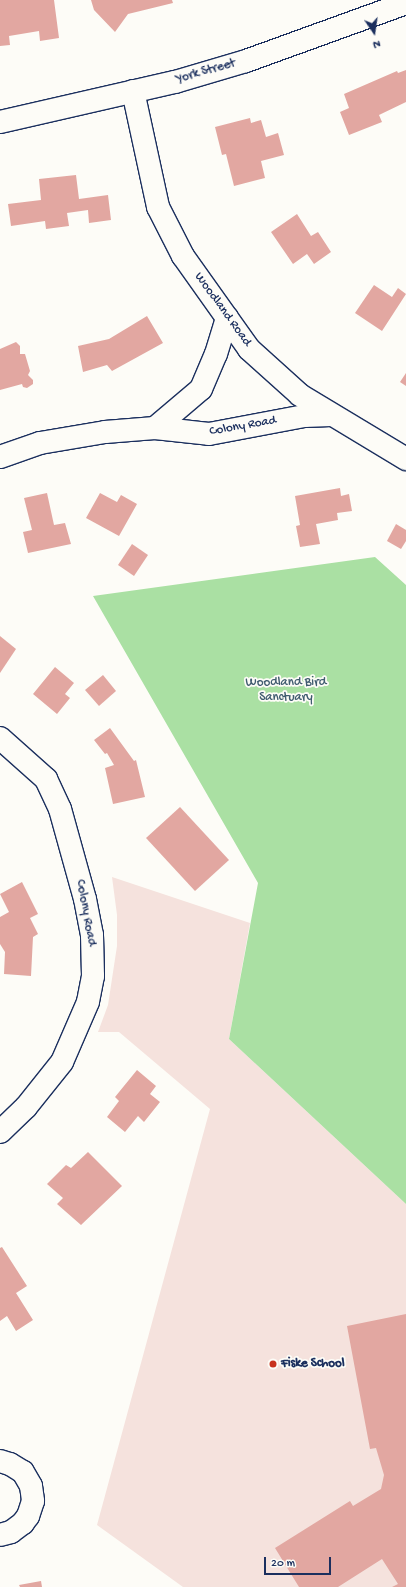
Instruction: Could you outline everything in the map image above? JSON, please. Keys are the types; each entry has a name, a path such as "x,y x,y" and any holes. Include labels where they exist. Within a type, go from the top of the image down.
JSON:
{"street":[{"name":"York Street","path":"0,122 175,82 246,61 406,3"},
{"name":"Woodland Road","path":"133,91 158,207 183,256 248,348 300,395 406,459"},
{"path":"155,428 201,389 216,354 227,318"},
{"name":"Colony Road","path":"0,457 40,443 105,432 155,428 209,434 304,416 331,415"},
{"name":"Colony Road","path":"0,738 46,779 60,809 85,899 92,936 93,976 88,1002 62,1062 26,1107 0,1132"},
{"path":"0,1461 10,1464 23,1472 31,1486 33,1501 24,1523 11,1532 0,1535"}],"shaded area":[{"name":"Fiske School","path":"112,877 250,923 229,1039 406,1204 406,1587 183,1587 97,1525 210,1109 119,1032 98,1032 108,1005 117,946 117,915"}],"green space":[{"name":"Woodland Bird Sanctuary","path":"375,557 406,585 406,1204 229,1039 258,883 93,596"}],"building":[{"path":"0,0 54,0 59,38 40,41 39,31 9,36 10,45 0,46"},
{"path":"91,0 172,0 173,3 128,14 115,32 94,10"},
{"path":"406,70 406,102 379,115 382,122 349,135 340,112 349,108 344,94 397,71 398,73"},
{"path":"250,118 251,123 261,120 266,137 278,133 284,155 261,161 265,178 234,186 226,154 222,155 215,127"},
{"path":"76,175 79,199 108,195 111,220 89,223 88,210 67,213 69,226 46,229 45,221 11,226 8,204 41,200 39,179"},
{"path":"297,214 311,236 318,232 331,252 314,264 307,254 293,264 271,232"},
{"path":"374,285 392,297 398,288 406,294 382,331 355,313"},
{"path":"147,316 163,343 112,371 107,365 83,372 78,346 109,339"},
{"path":"16,342 20,346 20,354 25,354 30,371 28,375 33,380 33,384 27,388 23,387 22,384 0,390 0,349"},
{"path":"406,373 406,386 400,382"},
{"path":"340,488 341,496 349,494 352,511 337,513 338,520 316,524 320,544 300,547 296,526 300,525 295,496"},
{"path":"47,493 54,525 65,523 71,544 28,553 23,532 32,530 24,498"},
{"path":"100,493 117,502 121,495 137,504 119,536 86,518"},
{"path":"396,524 406,530 406,541 401,549 387,541"},
{"path":"132,544 148,555 134,576 118,565"},
{"path":"0,636 16,649 0,673"},
{"path":"55,667 74,683 65,694 70,698 57,714 33,694"},
{"path":"103,675 116,691 99,706 85,690"},
{"path":"110,728 134,761 136,760 145,797 113,804 105,768 114,765 107,753 105,754 94,740"},
{"path":"180,807 229,860 195,891 146,838"},
{"path":"22,882 38,914 30,918 38,934 33,937 31,976 4,974 5,952 0,944 0,917 9,912 0,894"},
{"path":"137,1070 156,1086 150,1094 160,1102 144,1122 138,1116 125,1132 107,1117 119,1101 115,1097"},
{"path":"88,1152 122,1186 81,1225 57,1204 63,1198 47,1184 66,1165 71,1168"},
{"path":"2,1247 27,1286 16,1293 33,1320 16,1331 7,1316 0,1321 0,1248"},
{"path":"406,1314 406,1587 392,1587 398,1584 382,1559 338,1587 299,1587 275,1548 350,1501 353,1506 381,1489 384,1475 376,1448 370,1449 347,1326"},
{"path":"41,1581 42,1587 20,1587 19,1585"}],"place":[{"name":"Fiske School","path":"273,1364"}]}
